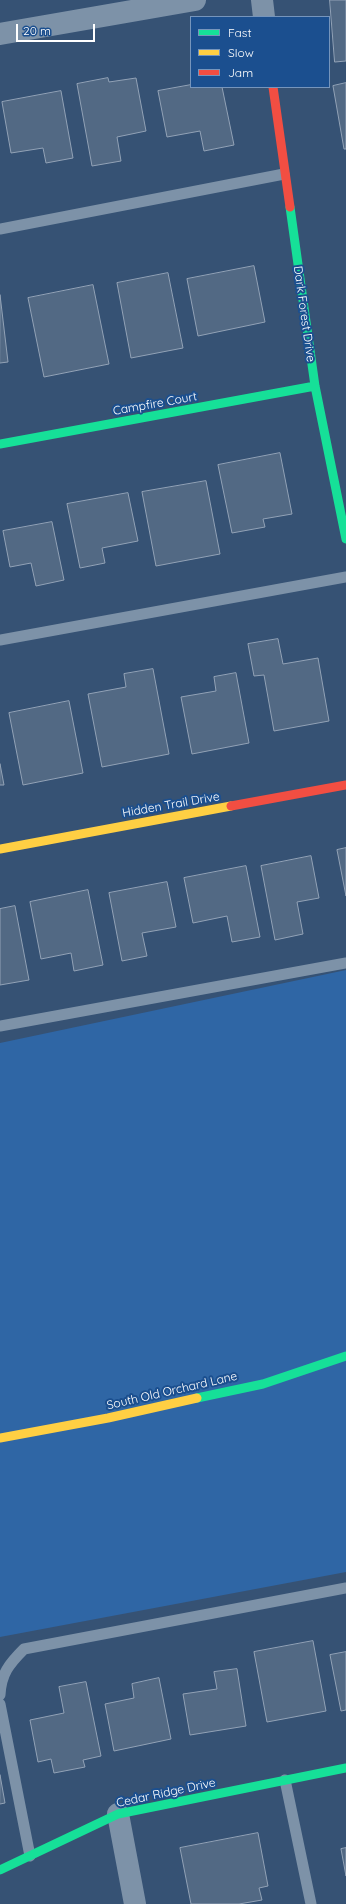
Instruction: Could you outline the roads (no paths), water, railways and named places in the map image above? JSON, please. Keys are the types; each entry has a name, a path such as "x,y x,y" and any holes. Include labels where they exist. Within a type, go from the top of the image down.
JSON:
{"street":[{"path":"0,34 195,0"},
{"path":"262,0 264,16"},
{"name":"Dark Forest Drive","path":"273,88 315,386 346,539"},
{"name":"Campfire Court","path":"0,444 315,386"},
{"name":"Hidden Trail Drive","path":"0,848 346,785"},
{"name":"South Old Orchard Lane","path":"0,1438 108,1418 263,1384 346,1356"},
{"name":"Cedar Ridge Drive","path":"0,1870 118,1814 346,1768"},
{"path":"118,1814 135,1904"}],"lane":[{"path":"0,229 284,174"},
{"path":"0,640 346,577"},
{"path":"0,1026 346,963"},
{"path":"0,1696 0,1685 8,1666 24,1649 346,1588"},
{"path":"0,1704 30,1856"},
{"path":"285,1780 310,1904"}]}
